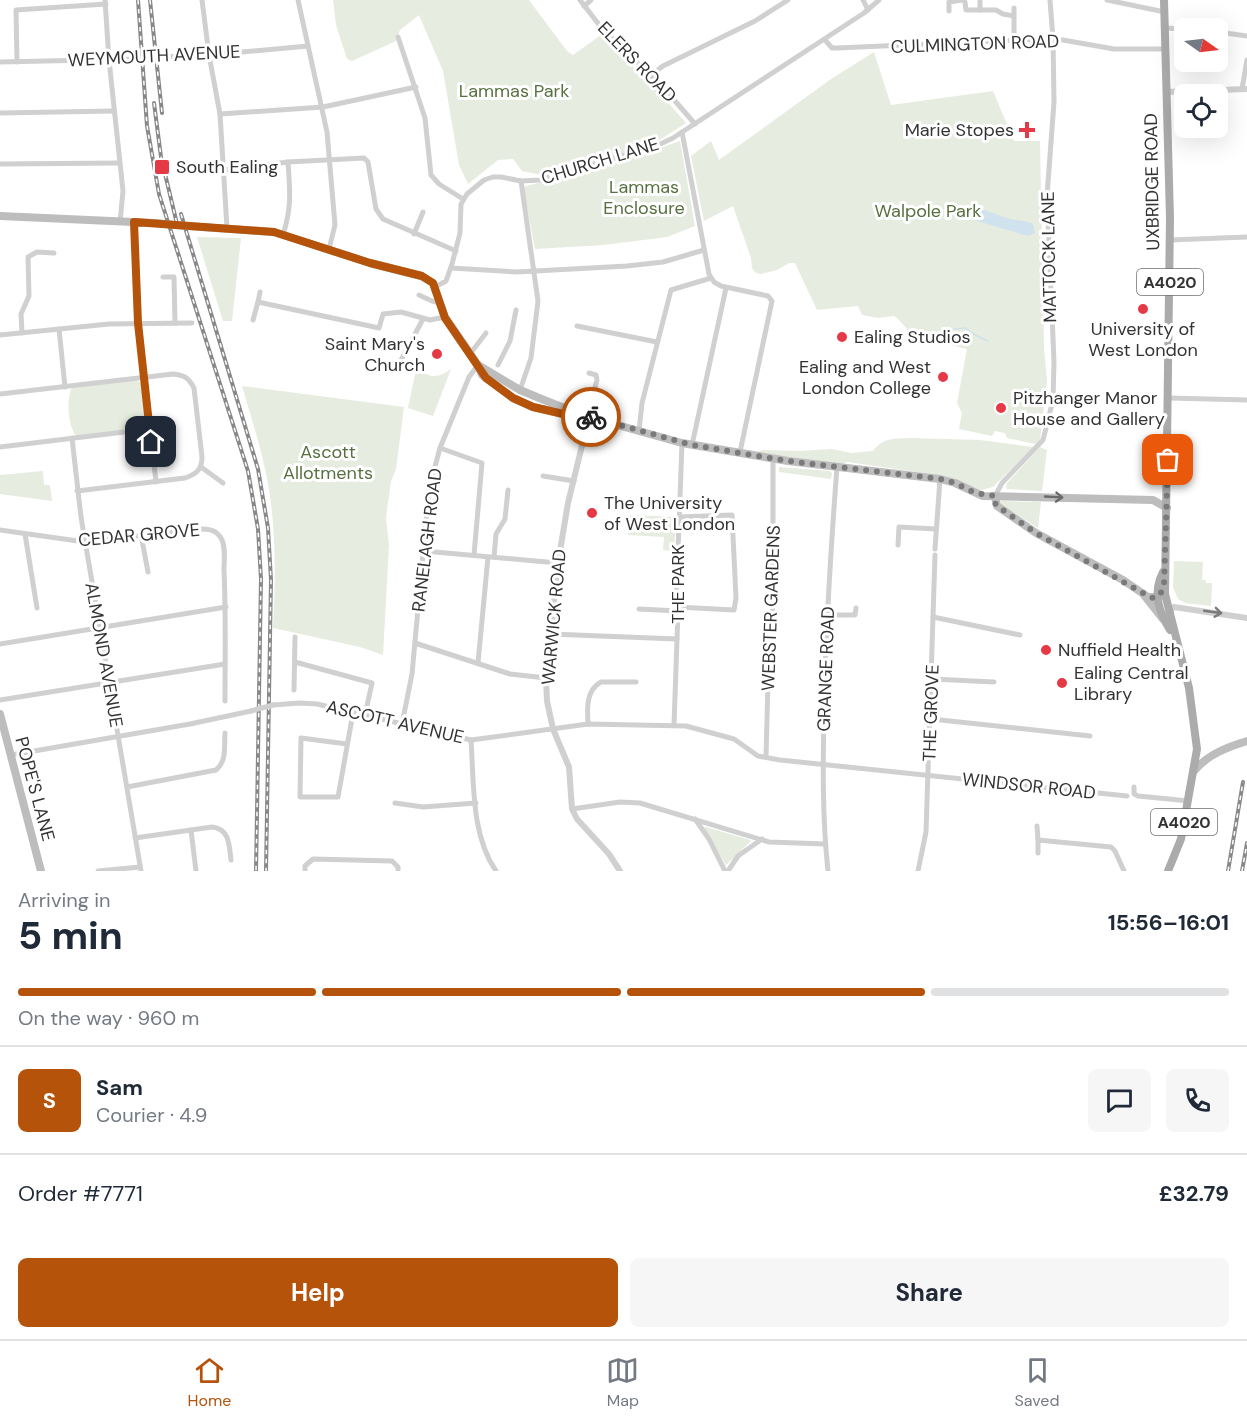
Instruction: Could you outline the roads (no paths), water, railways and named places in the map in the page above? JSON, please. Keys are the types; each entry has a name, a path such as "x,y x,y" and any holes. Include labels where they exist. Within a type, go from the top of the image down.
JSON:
{"main road":[{"name":"UXBRIDGE ROAD","path":"1164,0 1170,240 1168,398"},
{"path":"0,216 259,230 284,235 370,263 416,274 433,283 445,318 478,365 482,375 523,403 572,416 587,416"},
{"path":"478,365 496,369 520,390 587,416 692,445 773,459 940,479 955,483 975,493 995,496 1153,500 1167,508"},
{"name":"A4020","path":"1168,398 1164,585 1168,612 1188,684 1197,748 1179,849 1168,871"},
{"path":"1153,500 1167,491"},
{"path":"995,496 997,506 1036,533 1123,580 1148,597 1157,597 1164,585"},
{"name":"A4020","path":"1165,571 1159,579 1157,597 1165,622 1175,639"},
{"path":"1141,592 1165,622"},
{"name":"POPE'S LANE","path":"0,714 41,871"},
{"path":"1194,771 1216,753 1247,741"},
{"path":"1197,748 1205,752 1216,753"}],"street":[{"path":"202,0 220,114 227,228"},
{"path":"298,0 323,107 330,160 335,225 328,249"},
{"name":"ELERS ROAD","path":"580,0 600,26 651,75 694,124"},
{"path":"584,6 591,0"},
{"path":"651,75 663,66 754,21 779,2 788,0"},
{"path":"863,0 868,10"},
{"path":"694,124 825,40 879,0"},
{"path":"949,11 949,4 953,0 963,1 966,10 996,10 1014,16"},
{"path":"980,0 980,10"},
{"name":"MATTOCK LANE","path":"995,496 1002,483 1043,440 1053,400 1047,196 1054,111 1050,0"},
{"path":"1107,0 1164,12"},
{"path":"17,62 16,10 106,2 109,60 123,191 120,222"},
{"path":"1014,8 1014,40"},
{"path":"1164,28 1174,28"},
{"path":"1228,33 1247,36"},
{"path":"398,37 425,118 431,176 439,184 463,199 456,251 451,268 446,281 435,287"},
{"name":"CULMINGTON ROAD","path":"825,40 832,48 1053,39 1114,49 1165,49"},
{"name":"WEYMOUTH AVENUE","path":"0,62 137,59 308,46"},
{"path":"1166,92 1245,89 1247,60"},
{"path":"220,114 323,107 416,87"},
{"path":"0,113 114,111"},
{"name":"CHURCH LANE","path":"463,199 477,185 489,178 540,180 656,146 694,124"},
{"path":"682,132 711,278 726,288 768,296 772,301 740,452"},
{"path":"224,170 288,162 362,157 368,162 376,209 380,216 414,234 456,251"},
{"path":"284,235 290,213 291,196 288,162"},
{"path":"0,164 120,163"},
{"path":"520,390 528,371 538,301 521,181"},
{"path":"414,234 423,212"},
{"path":"134,222 138,323 156,482"},
{"path":"1170,240 1247,237"},
{"path":"451,268 517,272 627,266 663,262 704,250"},
{"path":"22,333 21,314 29,296 28,257 37,252 54,253"},
{"path":"163,278 174,277 175,323"},
{"path":"639,431 642,403 671,290 711,278"},
{"path":"692,445 726,288"},
{"path":"253,320 260,292"},
{"path":"419,295 440,303"},
{"path":"258,302 379,328 383,314 401,312 412,314 423,320 445,318"},
{"path":"496,369 510,341 516,310"},
{"path":"399,364 423,320"},
{"path":"0,335 138,323 192,323"},
{"path":"578,326 633,335 657,342"},
{"path":"59,329 65,387"},
{"path":"470,354 486,333"},
{"name":"RANELAGH ROAD","path":"402,724 410,691 429,489 440,448 469,377 478,365"},
{"path":"587,416 597,380 596,375 588,373"},
{"path":"0,394 144,377 181,375 191,382 194,388 202,457 201,467 196,474 185,478 77,491"},
{"path":"1168,398 1247,400"},
{"name":"WARWICK ROAD","path":"572,809 569,767 553,729 546,678 558,563 587,416"},
{"path":"0,447 149,429"},
{"name":"ALMOND AVENUE","path":"72,438 85,542 140,869"},
{"name":"THE PARK","path":"674,725 682,442"},
{"path":"440,448 482,463 474,555"},
{"name":"WEBSTER GARDENS","path":"766,757 769,643 773,605 773,459"},
{"path":"201,467 223,483"},
{"name":"GRANGE ROAD","path":"828,871 823,764 827,615 837,467"},
{"path":"543,476 574,481"},
{"name":"THE GROVE","path":"918,871 926,832 935,552 940,479"},
{"path":"478,663 491,557 496,534 505,519 508,490"},
{"path":"639,609 734,610 732,515 679,517"},
{"path":"898,545 899,528 936,529"},
{"name":"CEDAR GROVE","path":"0,530 85,542 196,529 210,529 216,532 222,540 224,550 225,701"},
{"path":"25,534 37,608"},
{"path":"141,535 148,572"},
{"path":"424,551 558,563"},
{"path":"1165,571 1170,600 1178,607"},
{"path":"0,644 226,607"},
{"path":"1165,622 1168,612 1174,607 1247,618"},
{"path":"827,615 855,615 856,608"},
{"path":"933,617 1020,635"},
{"path":"550,634 677,639"},
{"path":"294,690 295,638"},
{"path":"415,643 510,674 546,678"},
{"path":"295,662 372,683 365,715"},
{"path":"0,700 225,664"},
{"path":"932,679 993,682"},
{"path":"588,724 587,706 596,684 636,682"},
{"name":"ASCOTT AVENUE","path":"11,754 118,736 273,705 309,703 471,740 588,724 686,726 734,739 758,756 766,757"},
{"path":"347,744 301,738 300,797 338,797 353,712"},
{"path":"931,719 1090,736"},
{"path":"127,787 216,771 222,765 224,757 225,733"},
{"path":"471,740 480,835 489,861 496,871"},
{"name":"WINDSOR ROAD","path":"766,757 1127,796"},
{"path":"1134,787 1135,795 1138,796 1189,801"},
{"path":"395,802 423,807 476,803"},
{"path":"620,871 609,854 577,819 572,809 620,802 640,803 762,839 791,844 825,844"},
{"path":"695,819 726,871 738,856 762,839"},
{"path":"1037,826 1038,853"},
{"path":"135,837 212,827 224,831 227,836 231,860"},
{"path":"191,830 196,871"},
{"path":"1038,840 1111,848 1115,850 1124,871"},
{"path":"305,871 305,866 313,859 392,861 398,867 398,871"},
{"path":"98,871 140,869"}],"water":[{"path":"973,208 1033,224 1035,233 1028,236 974,220 967,212"}],"waterway":[{"path":"954,329 965,328 988,341"}],"railway":[{"path":"138,0 147,126 159,194 248,471 258,529 261,579 256,871"},
{"path":"150,0 162,113"},
{"path":"154,103 161,157 177,224"},
{"path":"181,214 258,469 268,528 271,580 266,871"},
{"path":"1228,871 1243,782"},
{"path":"1242,871 1247,843"}],"place":[{"name":"Marie Stopes","path":"1027,130"},
{"name":"South Ealing","path":"162,167"},
{"name":"University of West London","path":"1143,309"},
{"name":"Ealing Studios","path":"842,337"},
{"name":"Saint Mary's Church","path":"437,354"},
{"name":"Ealing and West London College","path":"943,377"},
{"name":"Pitzhanger Manor House and Gallery","path":"1001,408"},
{"name":"The University of West London","path":"592,513"},
{"name":"Nuffield Health","path":"1046,650"},
{"name":"Ealing Central Library","path":"1062,683"}],"park label":[{"name":"Lammas Park","path":"514,91"},
{"name":"Lammas Enclosure","path":"644,198"},
{"name":"Walpole Park","path":"928,211"},
{"name":"Ascott Allotments","path":"328,462"}]}
